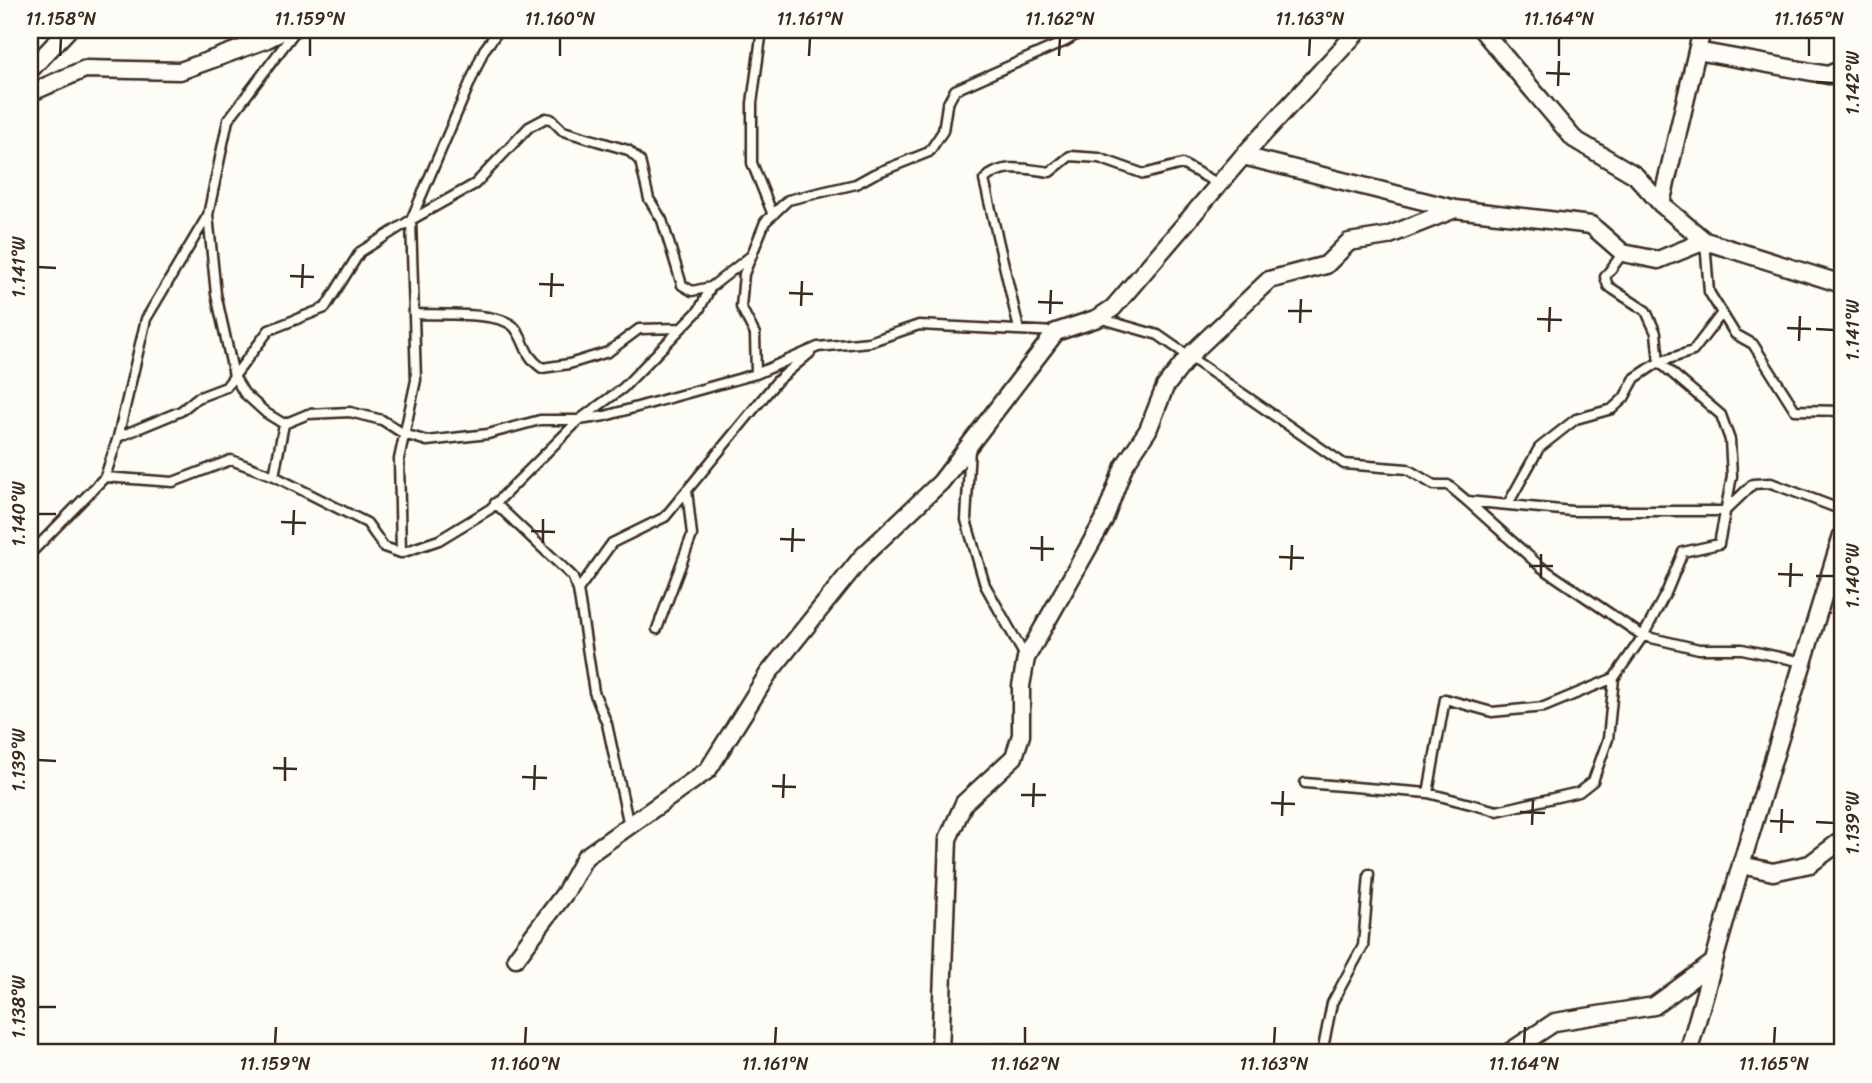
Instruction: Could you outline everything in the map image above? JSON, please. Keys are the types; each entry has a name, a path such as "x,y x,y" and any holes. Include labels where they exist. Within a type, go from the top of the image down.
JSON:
{"street":[{"path":"30,93 85,69 180,71 285,30"},
{"path":"516,958 565,893 585,857 708,770 768,674 862,557 941,482 1056,332 1098,318 1113,308 1243,156 1359,30"},
{"path":"1482,30 1574,139 1635,175 1661,204 1705,241 1842,284"},
{"path":"1661,204 1702,30"},
{"path":"30,70 62,33"},
{"path":"1697,51 1828,75 1842,69"},
{"path":"1243,156 1455,209 1591,225 1623,253 1658,260 1705,241"},
{"path":"940,1053 948,839 964,803 1013,757 1021,735 1021,686 1026,658 1104,520 1124,466 1148,430 1165,387 1189,356 1269,279 1326,265 1349,242 1387,236 1455,209"},
{"path":"1688,1053 1741,864 1842,535"},
{"path":"1741,864 1773,872 1810,863 1842,840"},
{"path":"1508,1053 1555,1022 1654,1006 1714,962"},
{"path":"993,1053 1010,1053"}],"lane":[{"path":"285,425 266,413 244,393 234,376 216,294 208,215 228,120 296,30"},
{"path":"401,553 399,458 416,380 411,220 484,50 499,30"},
{"path":"762,30 752,103 752,163 773,215"},
{"path":"756,374 755,334 741,307 744,274 765,222 788,200 856,184 873,174 929,152 943,131 947,105 955,90 1066,41 1084,30"},
{"path":"118,437 181,411 197,398 226,387 269,330 325,308 360,252 475,184 529,127 546,118 551,119 563,131 628,150 640,161 649,200 662,220 682,285 692,291 711,287"},
{"path":"1019,329 984,180 990,174 1009,167 1050,172 1070,156 1099,158 1144,174 1182,164 1219,184"},
{"path":"30,554 105,477 118,437 146,319 208,215"},
{"path":"1705,241 1709,292 1735,334 1753,344 1795,410 1842,411"},
{"path":"1305,783 1428,793 1497,811 1579,792 1593,781 1608,739 1614,678 1643,636 1667,591 1683,552 1719,544 1732,476 1730,440 1721,415 1659,362 1656,333 1646,311 1608,286 1605,277 1623,253"},
{"path":"105,477 173,481 231,460 274,476 367,523 384,547 401,553 439,540 495,503 579,420 623,388 699,310 711,287 751,255"},
{"path":"1508,504 1539,448 1576,419 1612,409 1624,398 1635,378 1659,362 1693,351 1722,313"},
{"path":"414,314 499,317 514,326 530,358 542,368 569,364 608,352 639,329 681,328"},
{"path":"1098,318 1158,335 1344,464 1407,469 1434,485 1448,485 1541,568 1643,636 1699,649 1742,649 1804,662"},
{"path":"285,425 308,414 350,412 382,420 404,434 427,440 488,433 540,420 579,420 605,416 756,374 818,347 869,342 919,325 1056,332"},
{"path":"578,590 612,543 665,517 777,381 818,347"},
{"path":"274,476 285,425"},
{"path":"970,444 966,520 985,585 1026,658"},
{"path":"1467,500 1572,511 1725,511 1753,484 1771,483 1842,510"},
{"path":"657,629 692,535 687,490"},
{"path":"495,503 572,576 578,590 594,692 607,724 629,826"},
{"path":"1428,793 1445,699 1492,712 1544,707 1614,678"},
{"path":"1322,1053 1332,1003 1363,946 1369,874"}]}
